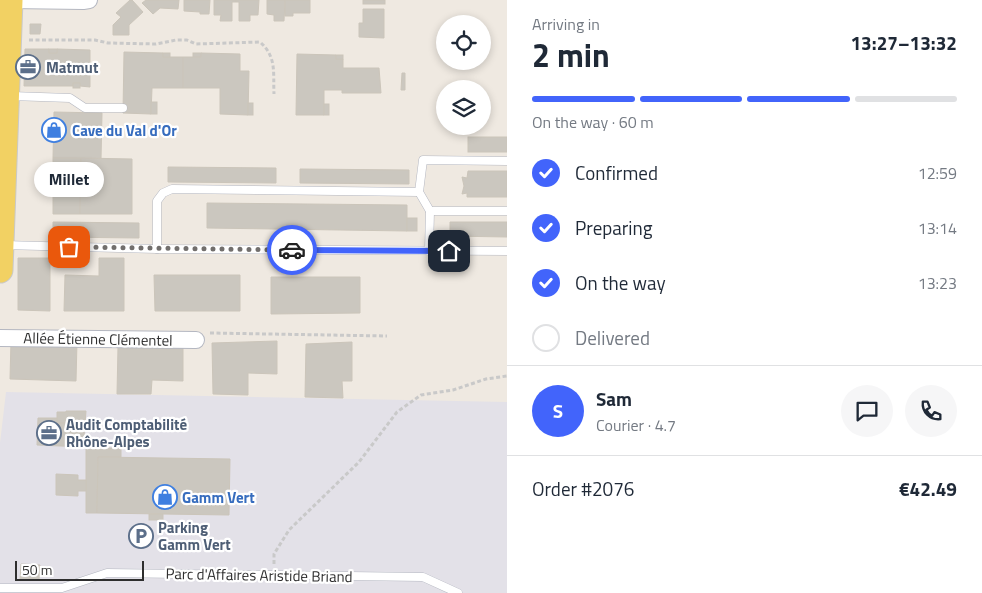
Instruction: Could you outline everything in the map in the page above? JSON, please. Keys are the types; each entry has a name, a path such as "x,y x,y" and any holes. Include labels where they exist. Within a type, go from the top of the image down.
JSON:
{"main road":[{"path":"0,270 10,0"}],"street":[{"path":"10,0 83,2 89,0"},
{"name":"Allée Étienne Clémentel","path":"0,338 196,340"}],"lane":[{"path":"6,96 70,98 85,108 123,108"},
{"path":"429,251 430,210 419,192 423,160 507,161"},
{"path":"157,249 157,201 162,193 172,189 419,192"},
{"path":"430,210 507,211"},
{"path":"1,245 157,249 507,251"},
{"name":"Parc d'Affaires Aristide Briand","path":"0,588 62,588 107,573 423,577 458,593"}],"path":[{"path":"8,40 95,40 108,44 156,44 176,40 187,40 196,44 260,42 272,56 274,94"},
{"path":"274,575 274,554 289,530 359,462 397,412 421,395 453,390 486,379 507,376"}],"shaded area":[{"path":"6,392 507,402 507,593 0,593 0,443"}],"building":[{"path":"130,0 143,12 129,25 129,35 113,35 113,25 121,17 116,13"},
{"path":"146,0 179,0 178,9 160,8 153,14 142,3"},
{"path":"184,0 210,0 209,14 184,11"},
{"path":"214,0 236,0 236,2 232,2 232,21 220,21 221,15 214,15"},
{"path":"236,0 259,0 258,15 250,15 250,21 239,21 239,2 236,2"},
{"path":"267,0 285,0 284,21 274,21 274,15 267,14"},
{"path":"285,0 310,0 310,13 293,13 293,16 285,16"},
{"path":"363,0 385,0 385,4 363,4"},
{"path":"363,9 384,9 384,38 359,37 359,23 363,23"},
{"path":"30,24 41,24 40,34 30,34"},
{"path":"25,49 49,49 49,53 57,53 57,49 90,50 90,87 80,86 80,83 73,83 73,86 24,86"},
{"path":"49,49 57,49 57,53 49,53"},
{"path":"124,52 163,53 163,57 183,57 183,88 152,88 151,114 123,113"},
{"path":"163,53 170,53 170,57 163,57"},
{"path":"193,53 201,53 201,57 193,57"},
{"path":"201,53 240,54 240,71 249,71 248,115 220,114 220,88 183,88 183,57 201,57"},
{"path":"297,54 336,55 336,59 343,59 343,68 379,68 381,93 342,93 342,90 324,90 324,115 296,115"},
{"path":"336,55 343,55 343,59 336,59"},
{"path":"402,73 405,73 405,90 401,90"},
{"path":"73,83 80,83 80,88 73,88"},
{"path":"151,102 157,102 157,114 151,114"},
{"path":"248,103 253,103 253,115 248,115"},
{"path":"324,104 329,104 329,115 324,115"},
{"path":"54,112 102,113 101,159 53,158"},
{"path":"468,137 507,137 507,152 468,152"},
{"path":"53,158 81,158 80,214 53,214"},
{"path":"81,158 132,159 132,214 80,214"},
{"path":"168,167 276,168 276,183 168,182"},
{"path":"300,169 409,170 409,184 300,183"},
{"path":"468,171 507,171 507,197 467,197 467,193 462,194 464,186 462,177 467,178"},
{"path":"207,203 407,205 407,231 207,228"},
{"path":"407,218 417,218 417,231 407,231"},
{"path":"53,222 139,223 139,238 53,237"},
{"path":"450,222 507,222 507,237 450,236"},
{"path":"18,258 50,258 50,311 18,310"},
{"path":"99,258 124,258 124,311 64,311 65,275 99,276"},
{"path":"154,275 240,275 240,311 155,311"},
{"path":"271,277 360,277 360,313 271,314"},
{"path":"11,341 77,341 76,381 10,379"},
{"path":"277,341 277,374 248,373 248,395 213,394 212,343"},
{"path":"352,342 352,381 342,381 343,398 305,397 306,344"},
{"path":"118,347 183,348 183,381 152,380 151,394 117,394"},
{"path":"86,411 84,437 72,437 72,423 57,423 57,412"},
{"path":"38,418 57,418 57,423 72,423 72,437 84,437 84,447 37,445"},
{"path":"86,448 121,448 121,457 98,457 97,513 86,513"},
{"path":"98,457 230,459 229,515 97,513"},
{"path":"56,474 78,475 78,480 86,480 86,491 78,491 78,496 56,495"},
{"path":"149,514 163,514 163,520 149,520"},
{"path":"21,564 40,565 39,580 20,580"}],"way so far":[{"path":"69,247 292,250"}],"place":[{"name":"Matmut","path":"28,67"},
{"name":"Cave du Val d'Or","path":"54,130"},
{"name":"Millet","path":"69,247"},
{"name":"Audit Comptabilité Rhône-Alpes","path":"49,433"},
{"name":"Gamm Vert","path":"165,497"},
{"name":"Parking Gamm Vert","path":"141,536"}],"route":[{"path":"292,250 449,251"}]}
